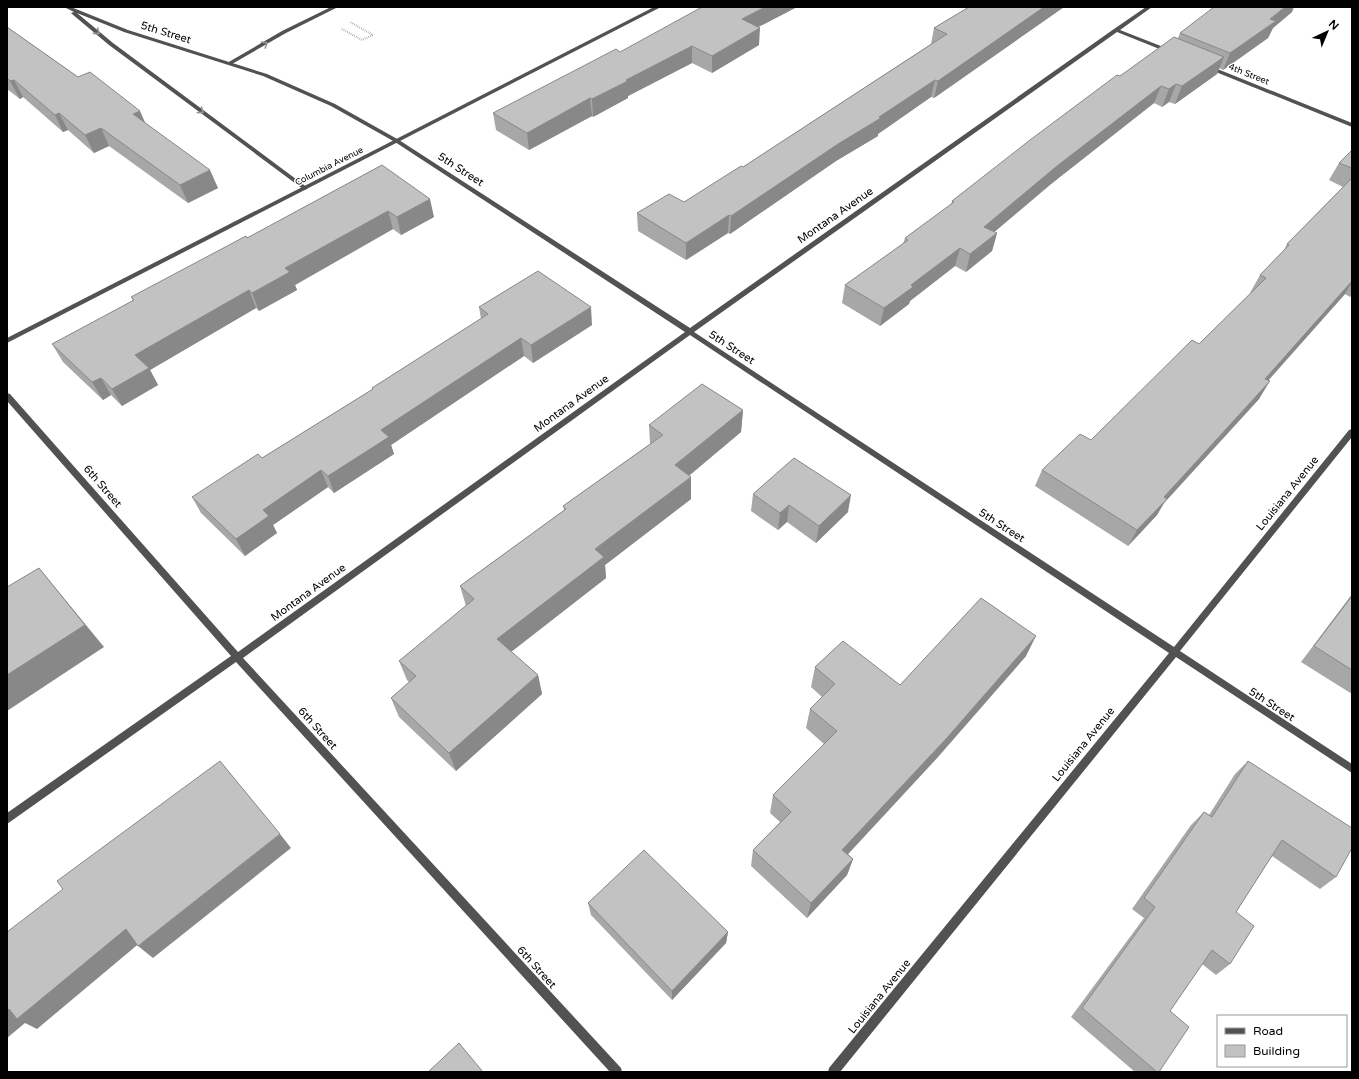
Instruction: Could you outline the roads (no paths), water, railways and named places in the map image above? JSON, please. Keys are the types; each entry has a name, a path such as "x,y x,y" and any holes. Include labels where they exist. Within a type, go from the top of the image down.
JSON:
{"street":[{"path":"67,7 111,44 305,188"},
{"name":"5th Street","path":"67,7 126,31 265,75 332,105 397,141 690,332 1352,770"},
{"path":"230,63 284,32 335,7"},
{"name":"Columbia Avenue","path":"7,341 658,7"},
{"name":"Montana Avenue","path":"7,819 1149,7"},
{"path":"1116,30 1175,54"},
{"name":"4th Street","path":"1205,66 1352,125"},
{"name":"6th Street","path":"7,396 237,656 617,1072"},
{"name":"Louisiana Avenue","path":"833,1072 1352,432"}]}
